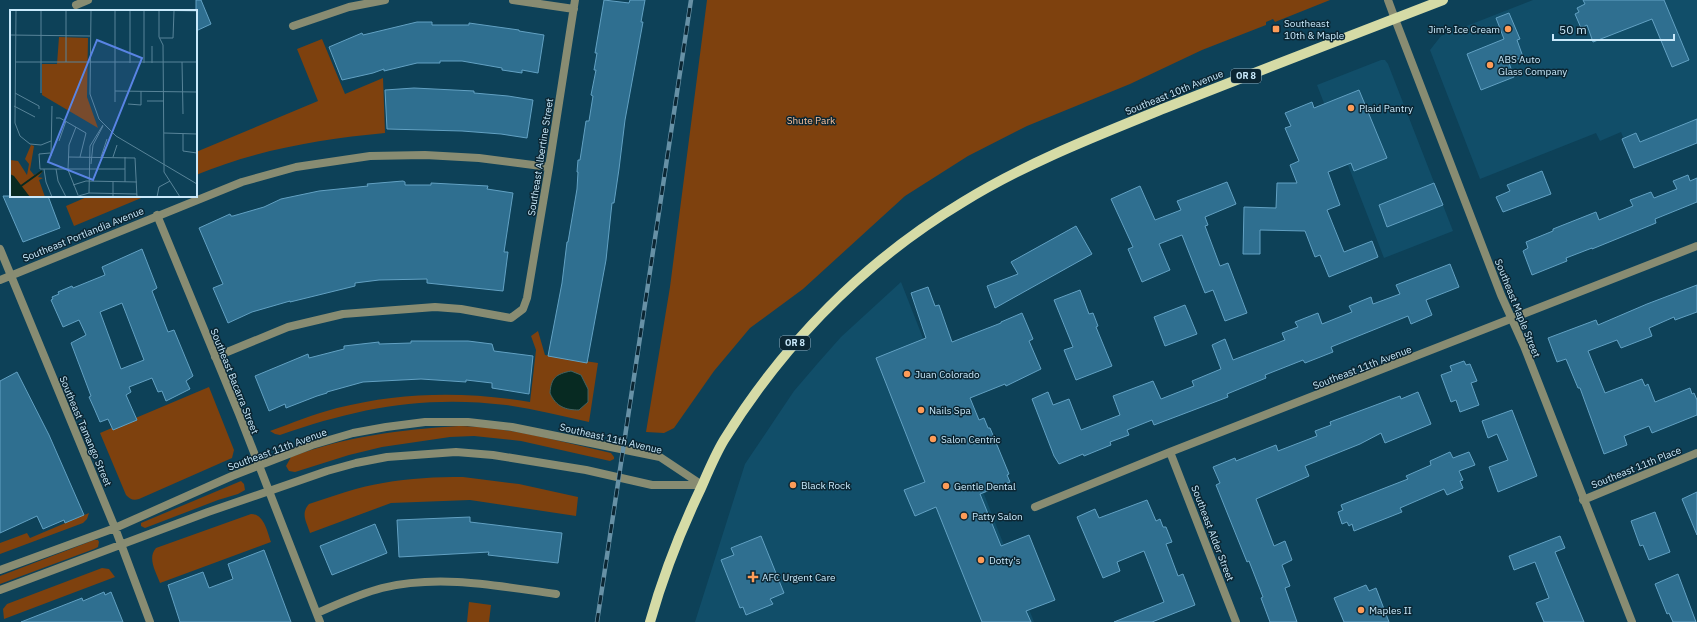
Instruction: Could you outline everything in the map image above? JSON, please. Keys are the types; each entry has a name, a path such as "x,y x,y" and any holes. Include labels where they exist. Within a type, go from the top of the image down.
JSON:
{"main road":[{"name":"Southeast 10th Avenue","path":"702,485 724,440 750,401 802,335 848,288 894,249 938,217 992,185 1050,156 1215,88 1443,0"},
{"name":"OR 8","path":"650,622 659,588 676,542 702,485"}],"street":[{"path":"76,5 88,0"},
{"path":"293,26 349,7 385,0"},
{"path":"513,0 574,9"},
{"name":"Southeast Albertine Street","path":"215,357 288,327 343,314 435,307 461,309 511,318 523,310 527,298 549,168 575,0"},
{"name":"Southeast Maple Street","path":"1388,0 1632,622"},
{"name":"Southeast Portlandia Avenue","path":"0,280 157,215 242,182 296,167 370,156 433,155 479,158 549,168"},
{"name":"Southeast Bacarra Street","path":"157,215 259,465 320,622"},
{"name":"Southeast 11th Avenue","path":"1036,507 1170,452 1697,246"},
{"name":"Southeast Tamango Street","path":"0,249 115,528 150,622"},
{"name":"Southeast 11th Avenue","path":"0,570 115,528 259,465 312,445 353,433 425,422 468,422 512,427 660,457 702,485"},
{"path":"0,590 208,512 327,471 356,463 410,455 456,452 493,455 586,470 652,485 702,485"},
{"name":"Southeast Alder Street","path":"1170,452 1236,622"},
{"name":"Southeast 11th Place","path":"1583,500 1697,453"},
{"path":"317,613 360,595 383,588 413,583 469,581 556,594"}],"shaded area":[{"path":"1533,0 1697,0 1697,140 1634,165 1621,132 1600,141 1596,133 1480,179 1430,50 1441,36"},
{"path":"1381,60 1385,60 1388,64 1453,231 1384,258 1317,85"},
{"path":"901,282 1034,622 695,622 745,464 794,391 818,363 841,337"},
{"path":"571,371 581,375 588,389 588,402 579,410 558,405 550,393 553,380 558,375"}],"green space":[{"name":"Shute Park","path":"707,0 1330,0 1275,22 1273,19 1266,22 1266,25 1202,50 1130,84 1027,126 968,156 905,196 803,289 750,328 714,371 674,428 664,433 646,432 670,287"},
{"path":"322,39 345,94 383,78 385,133 312,142 265,152 219,166 197,175 197,152 318,101 297,49"},
{"path":"87,197 144,197 74,226 66,206"},
{"path":"538,331 545,355 598,363 589,422 506,405 476,402 447,402 391,406 364,411 280,435 270,431 328,410 361,403 409,396 481,396 530,402 536,350 531,336"},
{"path":"209,387 234,450 232,458 137,500 129,498 126,495 100,433"},
{"path":"459,426 498,429 536,436 611,453 614,459 610,461 521,441 474,436 450,437 382,447 349,455 295,472 289,471 286,466 291,457 353,439 394,432"},
{"path":"463,477 519,484 578,497 576,516 470,500 391,503 310,533 305,518 305,511 309,504 355,489 403,480"},
{"path":"241,481 244,484 245,490 238,494 218,500 145,528 141,526 141,523"},
{"path":"89,513 87,519 83,523 0,554 0,543 27,533 30,538"},
{"path":"251,514 262,520 271,542 160,583 152,561 153,552 156,548"},
{"path":"94,540 98,540 99,542 98,547 94,549 0,584 0,576"},
{"path":"102,568 109,569 115,577 4,619 3,609 7,604"},
{"path":"469,602 491,605 489,622 467,622"}],"building":[{"path":"196,0 201,0 211,24 197,31 197,10"},
{"path":"604,0 629,3 630,0 645,0 641,22 643,22 625,120 614,203 612,203 606,260 587,363 548,356 562,283 567,242 577,189 578,160 580,160 586,121 589,121 593,96 591,95 596,70 594,70 597,53 595,53"},
{"path":"1583,0 1664,0 1689,60 1672,67 1652,19 1593,42 1587,25 1581,28 1575,14 1579,12 1577,8 1585,4"},
{"name":"ABS Auto Glass Company","path":"1509,13 1520,39 1517,40 1523,57 1509,63 1514,77 1481,90 1467,54 1504,39 1496,18"},
{"path":"417,22 432,22 432,25 469,25 469,23 544,35 538,73 522,70 522,73 502,70 502,68 462,61 440,61 440,63 417,63 384,71 384,69 342,80 329,47 362,33 363,35"},
{"path":"414,88 474,91 474,93 533,100 527,138 462,131 387,129 385,90"},
{"path":"1359,90 1387,158 1354,171 1351,163 1328,172 1340,205 1327,210 1344,252 1372,241 1378,257 1329,277 1320,255 1315,257 1305,231 1260,230 1260,254 1243,254 1244,207 1276,208 1277,183 1297,183 1290,165 1299,161 1285,128 1291,126 1285,113 1312,102 1314,108"},
{"path":"1697,119 1697,143 1634,168 1622,139 1636,133 1640,142"},
{"path":"1542,171 1551,194 1503,212 1496,197 1510,191 1507,185"},
{"path":"1688,175 1690,181 1697,178 1697,202 1655,219 1656,223 1566,258 1567,261 1532,275 1523,251 1528,248 1526,242 1553,231 1553,229 1596,212 1599,220 1633,206 1630,200 1651,192 1654,198 1677,189 1673,181"},
{"path":"405,182 405,185 431,185 431,183 488,186 487,189 513,193 504,252 508,252 503,291 427,283 427,279 379,280 355,283 355,286 290,301 252,312 228,323 213,288 223,284 199,228 230,214 233,216 264,207 281,199 319,191 368,186 367,184"},
{"path":"1227,182 1236,204 1205,217 1208,225 1205,226 1220,266 1228,263 1247,313 1225,321 1213,290 1205,293 1182,235 1159,244 1170,270 1142,282 1128,249 1133,247 1111,199 1140,186 1155,220 1181,210 1177,201"},
{"path":"1434,183 1443,205 1387,227 1379,205"},
{"path":"3,196 48,197 60,228 23,242"},
{"path":"1076,226 1092,254 995,308 987,286 1018,274 1011,262"},
{"path":"142,249 157,288 152,291 168,332 174,330 193,376 186,381 190,389 166,401 162,391 158,392 152,378 129,387 131,392 126,395 137,420 113,430 108,419 100,422 89,397 91,396 71,343 86,335 79,320 63,327 51,300 53,299 52,297 59,294 58,292 72,286 73,288 105,275 102,267","holes":["122,303 144,360 121,369 100,312"]},
{"path":"1450,264 1459,287 1426,300 1432,315 1411,324 1408,316 1331,347 1333,352 1305,363 1303,360 1265,375 1266,378 1227,394 1228,397 1154,425 1152,420 1127,430 1129,435 1110,442 1111,445 1084,456 1083,454 1059,464 1054,456 1032,399 1048,392 1053,405 1069,399 1081,430 1120,415 1113,396 1153,381 1161,399 1194,386 1192,381 1221,369 1212,345 1225,339 1233,360 1285,340 1282,333 1298,327 1295,322 1318,313 1322,324 1352,312 1349,306 1371,297 1373,304 1400,294 1396,285"},
{"path":"1697,285 1697,312 1675,320 1674,317 1649,328 1652,336 1621,348 1617,340 1588,351 1605,393 1642,379 1645,386 1648,384 1655,402 1690,388 1692,394 1694,393 1697,400 1697,415 1652,433 1649,426 1624,436 1627,445 1604,454 1580,388 1578,388 1566,359 1557,362 1548,338 1596,320 1598,325"},
{"path":"928,287 935,306 939,305 952,342 1001,323 1022,313 1033,339 1029,341 1041,369 1006,386 1005,384 970,398 979,420 984,418 988,428 990,428 1009,474 1007,475 1010,482 980,494 1001,546 1029,535 1055,600 1026,611 1031,622 982,622 936,507 915,516 904,490 925,482 876,358 926,338 911,293"},
{"path":"1080,290 1089,314 1093,313 1098,326 1096,327 1112,366 1076,380 1064,350 1073,347 1054,300"},
{"path":"1185,305 1197,334 1165,346 1154,317"},
{"path":"411,341 468,341 492,344 494,351 533,356 529,394 492,388 492,383 466,380 466,382 421,379 363,382 327,392 286,408 285,404 269,411 255,376 308,354 309,358 344,349 344,346 379,342 379,344 411,343"},
{"path":"1464,361 1466,365 1470,364 1477,381 1471,383 1479,405 1460,412 1456,400 1451,402 1441,375 1452,371 1450,366"},
{"path":"17,372 49,435 84,515 65,523 64,520 43,529 37,516 0,533 0,381"},
{"path":"1418,392 1431,424 1385,443 1381,433 1360,444 1305,466 1309,476 1256,499 1274,546 1285,541 1292,560 1282,565 1290,586 1285,588 1297,622 1270,622 1261,598 1263,597 1249,561 1247,562 1216,485 1220,483 1213,467 1235,458 1236,461 1276,445 1278,451 1317,436 1315,431 1331,425 1330,422 1400,396 1401,399"},
{"path":"1512,410 1537,476 1498,492 1489,467 1508,460 1497,434 1488,438 1482,421"},
{"path":"1450,452 1453,458 1469,452 1475,465 1459,471 1463,480 1460,481 1463,488 1447,495 1444,489 1400,508 1402,512 1354,531 1352,524 1349,526 1347,522 1342,524 1338,512 1343,510 1341,505 1408,479 1406,476 1431,465 1430,461"},
{"path":"1697,492 1697,535 1682,499"},
{"path":"1147,500 1156,521 1160,519 1163,527 1166,527 1172,542 1166,544 1178,576 1183,574 1195,605 1152,622 1114,622 1164,602 1144,551 1117,562 1120,571 1103,578 1077,517 1095,509 1099,518"},
{"path":"1655,512 1670,552 1649,560 1643,545 1640,546 1631,521"},
{"path":"470,517 470,522 562,533 558,563 488,555 489,552 399,557 397,520"},
{"path":"375,524 387,553 332,575 320,546"},
{"name":"AFC Urgent Care","path":"761,536 784,593 770,599 773,604 746,615 743,607 740,608 721,560 734,555 731,548"},
{"path":"1560,536 1565,548 1555,552 1584,622 1544,622 1536,603 1549,598 1535,562 1514,570 1509,556"},
{"path":"264,550 291,622 180,622 168,585 203,572 209,588 233,579 228,564"},
{"path":"1678,574 1696,622 1673,622 1669,613 1667,614 1655,584"},
{"name":"Maples II","path":"1366,585 1369,591 1376,588 1389,622 1344,622 1334,598"},
{"path":"104,592 105,595 111,592 123,622 21,622 82,598 83,601"}],"railway":[{"path":"597,622 691,0"}],"place":[{"name":"Southeast 10th & Maple","path":"1276,29"},
{"name":"Jim’s Ice Cream","path":"1508,29"},
{"name":"ABS Auto Glass Company","path":"1490,65"},
{"name":"Plaid Pantry","path":"1351,108"},
{"name":"Juan Colorado","path":"907,374"},
{"name":"Nails Spa","path":"921,410"},
{"name":"Salon Centric","path":"933,439"},
{"name":"Black Rock","path":"793,485"},
{"name":"Gentle Dental","path":"946,486"},
{"name":"Patty Salon","path":"964,516"},
{"name":"Dotty's","path":"981,560"},
{"name":"AFC Urgent Care","path":"753,577"},
{"name":"Maples II","path":"1361,610"}]}
